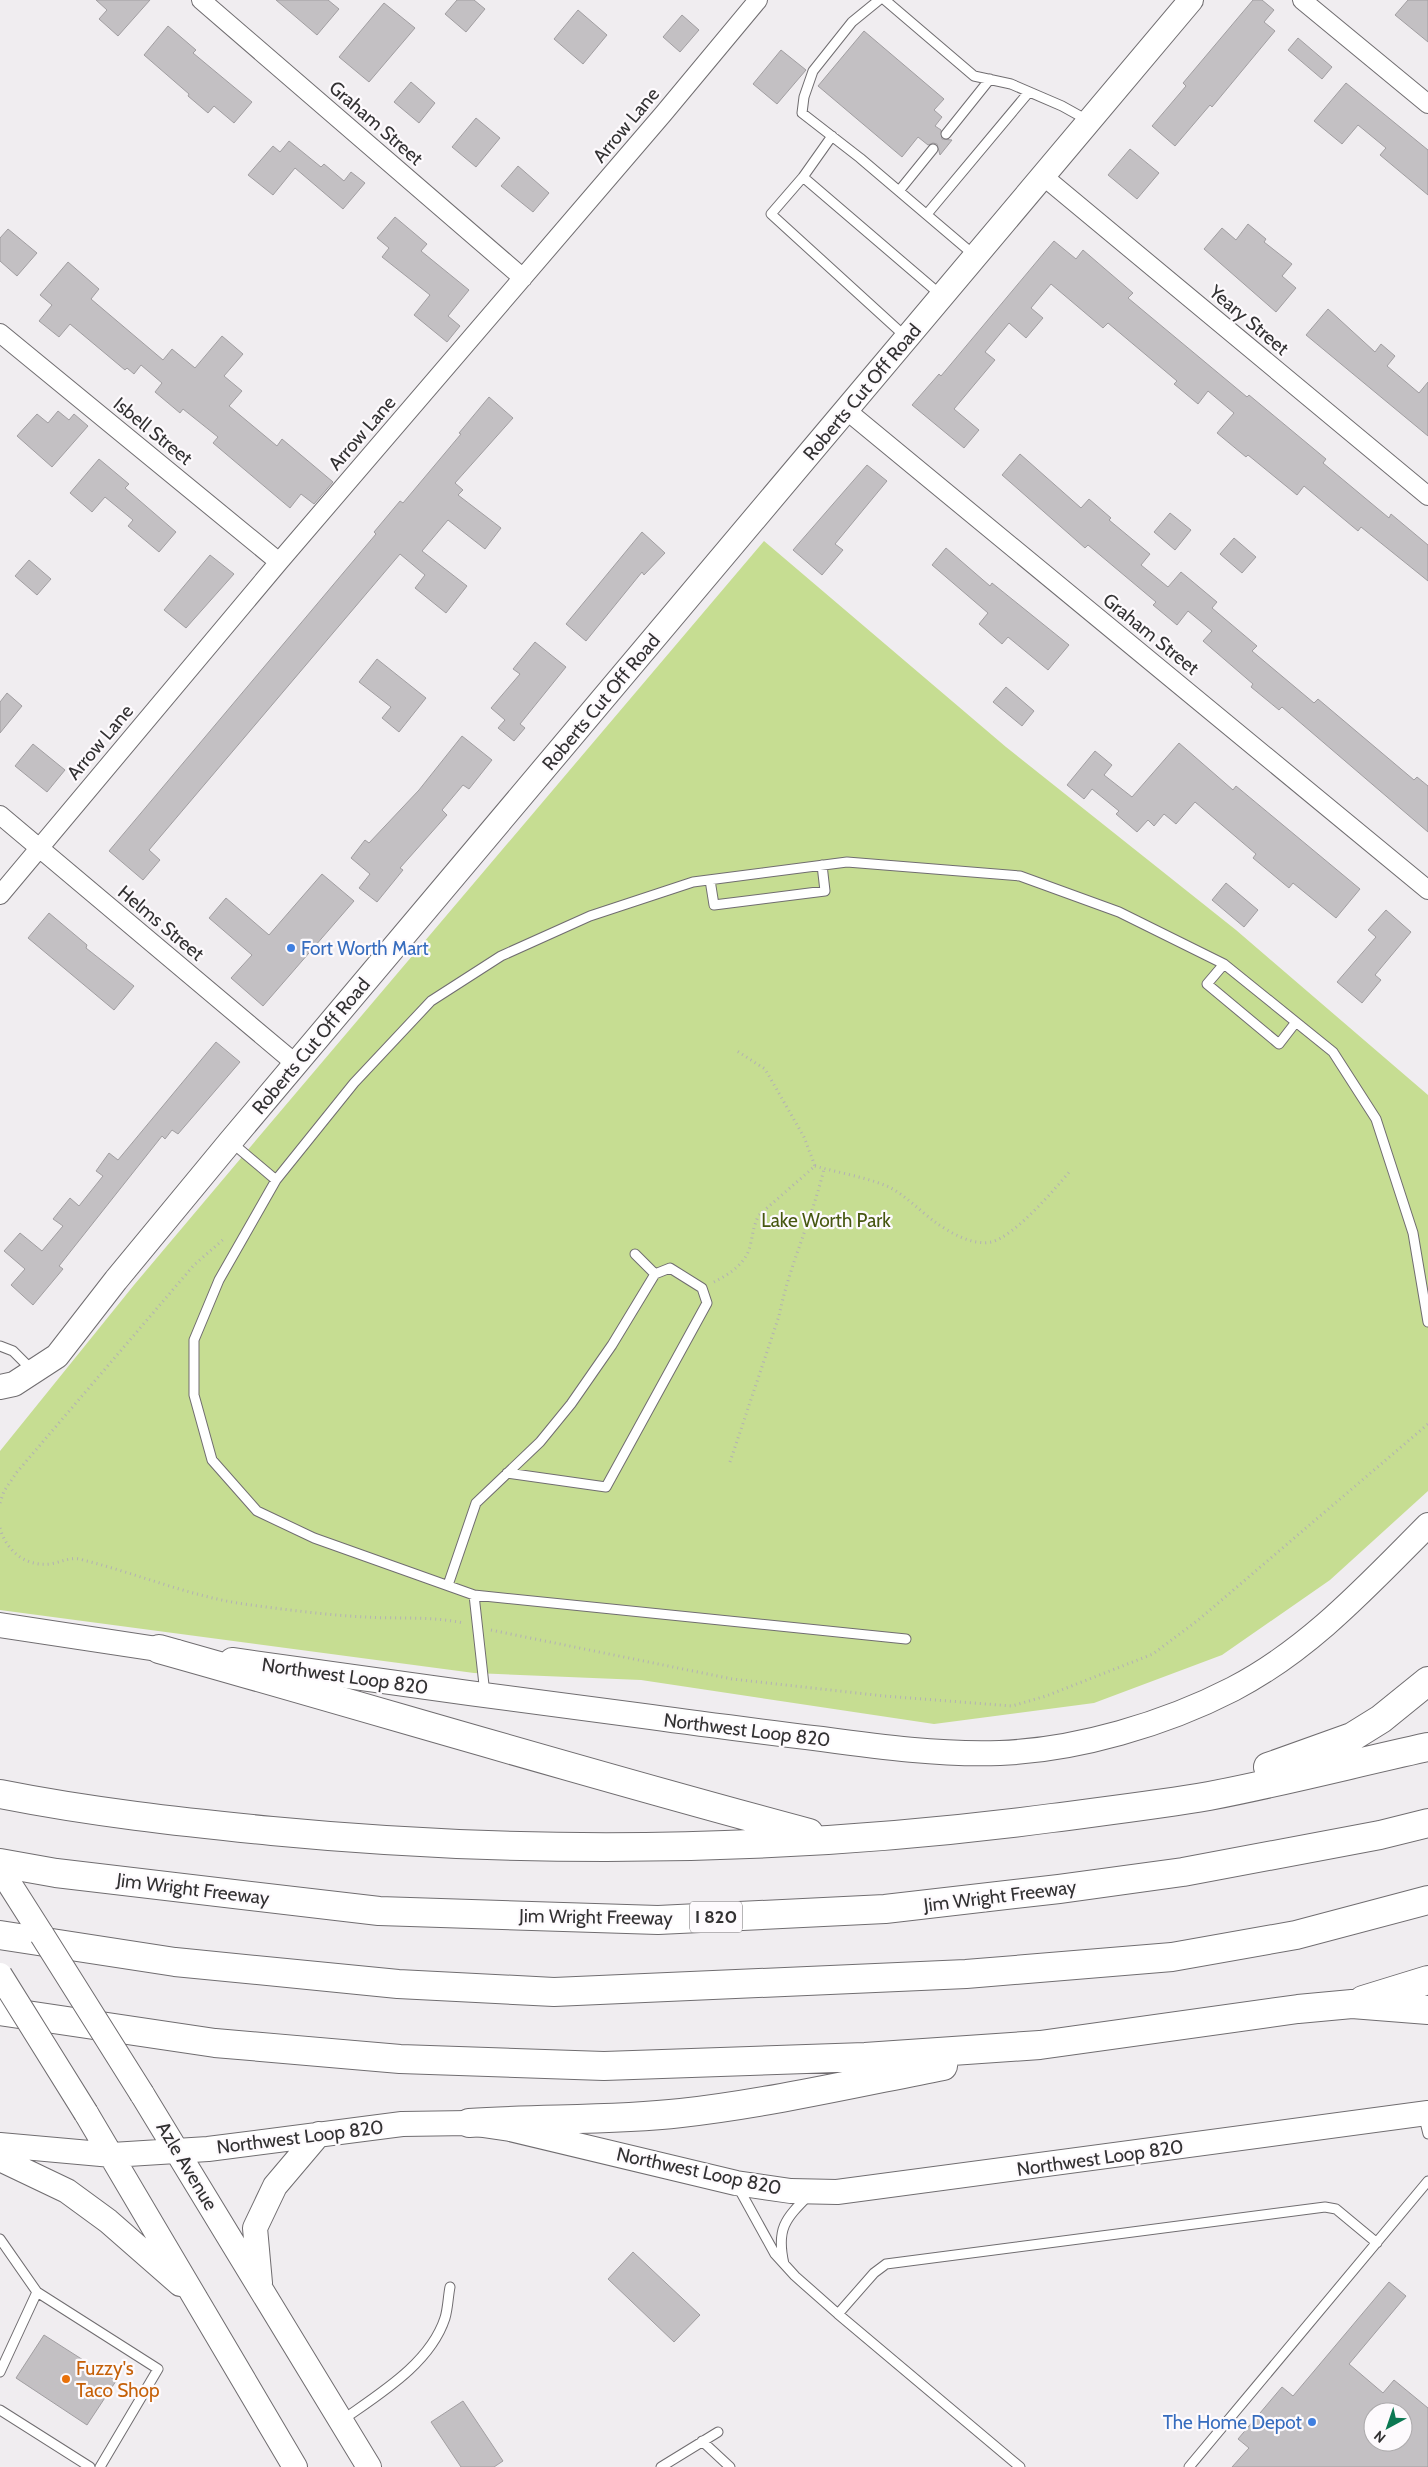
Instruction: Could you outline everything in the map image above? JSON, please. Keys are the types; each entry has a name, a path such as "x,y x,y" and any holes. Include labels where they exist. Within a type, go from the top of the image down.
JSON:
{"highway":[{"path":"159,1649 496,1744 616,1781 832,1839"},
{"path":"1210,1796 1257,1771 1352,1737 1381,1719 1428,1681"},
{"path":"0,1794 154,1819 382,1841 632,1847 718,1846 978,1828 1210,1796 1428,1747"},
{"name":"Jim Wright Freeway","path":"0,1863 66,1874 379,1911 658,1920 885,1909 1059,1889 1183,1872 1380,1835 1428,1823"},
{"path":"0,1935 175,1962 398,1984 554,1992 966,1974 1172,1956 1296,1935 1428,1900"},
{"path":"1352,2004 1428,1980"},
{"path":"0,2011 215,2043 400,2058 514,2064 692,2064 865,2057 1040,2045 1298,2009 1352,2004 1428,2010"},
{"path":"469,2124 526,2119 633,2118 717,2108 1003,2055 1040,2045"}],"main road":[{"name":"Roberts Cut Off Road","path":"0,1387 14,1384 57,1356 116,1280 230,1142 1191,0"},
{"name":"Northwest Loop 820","path":"0,1625 486,1697 923,1752 1003,1753 1079,1742 1148,1723 1190,1709 1265,1671 1336,1615 1428,1525"},
{"name":"Azle Avenue","path":"0,1869 179,2152 369,2467"},
{"path":"0,1975 112,2156 295,2467"},
{"name":"Northwest Loop 820","path":"0,2145 112,2156 179,2152 402,2124 469,2124 510,2129 736,2183 812,2192 874,2189 1426,2121"},
{"path":"261,2290 255,2228 275,2186 319,2134"},
{"path":"0,2159 67,2191 108,2221 197,2300"}],"street":[{"name":"Graham Street","path":"201,0 523,278"},
{"name":"Arrow Lane","path":"0,895 280,562 664,113 758,0"},
{"path":"1302,0 1428,104"},
{"name":"Yeary Street","path":"1043,176 1428,496"},
{"name":"Isbell Street","path":"0,333 280,562"},
{"name":"Graham Street","path":"846,410 1428,890"},
{"name":"Helms Street","path":"0,814 296,1064"}],"lane":[{"path":"879,0 852,22 813,71 804,97 802,113 976,256"},
{"path":"885,0 974,76 1011,84 1062,106 1090,121"},
{"path":"946,134 990,79"},
{"path":"927,214 1029,92"},
{"path":"832,136 803,176 771,214 907,338"},
{"path":"899,191 933,149"},
{"path":"803,176 942,296"},
{"path":"906,1639 474,1595 314,1538 257,1511 212,1460 194,1395 194,1340 219,1280 276,1180 354,1084 431,1001 501,956 590,916 693,882 848,862 1020,876 1119,912 1224,964 1333,1052 1376,1119 1413,1233 1428,1322"},
{"path":"710,880 714,905 825,891 822,865"},
{"path":"1224,964 1207,984 1279,1044 1296,1022"},
{"path":"230,1142 276,1180"},
{"path":"635,1254 655,1274"},
{"path":"448,1585 476,1503 507,1473 540,1442 571,1404 612,1345 655,1274 670,1268 702,1288 707,1303 606,1487 507,1473"},
{"path":"0,1346 13,1351 34,1372"},
{"path":"474,1595 486,1697"},
{"path":"1189,2467 1428,2180"},
{"path":"736,2183 767,2243 784,2264 838,2314 1020,2467"},
{"path":"784,2264 780,2248 782,2229 792,2212 812,2192"},
{"path":"838,2314 874,2272 886,2264 1326,2207 1339,2212 1377,2243"},
{"path":"0,2239 37,2292 158,2368 100,2467"},
{"path":"341,2421 400,2378 428,2348 445,2318 450,2287"},
{"path":"0,2372 37,2292"},
{"path":"0,2410 90,2467"},
{"path":"661,2467 718,2432"},
{"path":"702,2442 730,2467"}],"path":[{"path":"737,1051 765,1069 804,1137 815,1166"},
{"path":"815,1166 889,1188 936,1223 976,1242 991,1242 1008,1234 1070,1171"},
{"path":"702,1288 733,1272 750,1249 753,1225 759,1215 815,1166"},
{"path":"730,1462 779,1316 784,1291 816,1202 824,1169"},
{"path":"0,1503 4,1491 18,1472 194,1265 216,1244 229,1236"}],"green space":[{"name":"Lake Worth Park","path":"764,541 1006,747 1236,930 1428,1095 1428,1491 1330,1580 1222,1655 1094,1703 934,1724 641,1680 474,1673 0,1610 0,1451 134,1285"}],"building":[{"path":"96,0 150,0 118,36 99,19 107,10"},
{"path":"276,0 328,0 339,9 317,35"},
{"path":"457,0 474,0 485,9 466,32 445,14"},
{"path":"1253,0 1262,0 1274,10 1264,22 1275,31 1212,107 1210,105 1175,146 1152,126 1186,86 1183,83"},
{"path":"1408,0 1428,0 1428,42 1395,15"},
{"path":"384,3 415,28 369,82 339,57"},
{"path":"578,10 607,35 583,64 554,39"},
{"path":"682,15 699,30 680,52 663,37"},
{"path":"168,26 196,50 193,53 252,102 234,123 214,106 208,113 144,55"},
{"path":"864,31 944,99 934,110 942,117 935,126 941,130 942,139 952,140 940,155 937,144 928,145 918,137 902,157 818,86"},
{"path":"1298,38 1332,67 1322,79 1288,50"},
{"path":"781,50 806,70 777,104 753,84"},
{"path":"411,82 435,103 419,123 394,102"},
{"path":"1346,83 1428,150 1428,195 1380,155 1386,148 1358,125 1342,144 1314,121"},
{"path":"476,118 500,138 476,167 452,147"},
{"path":"289,141 321,167 324,164 344,181 351,172 365,183 343,209 295,168 273,195 248,175 273,146 280,152"},
{"path":"1130,149 1159,173 1137,199 1108,175"},
{"path":"518,166 549,193 533,212 501,186"},
{"path":"395,217 427,244 421,251 469,290 448,316 460,326 447,342 414,315 430,295 382,257 389,248 377,238"},
{"path":"1248,224 1266,239 1264,242 1292,264 1282,276 1296,288 1276,312 1204,249 1222,228 1236,240"},
{"path":"8,229 37,253 17,276 0,261 0,238"},
{"path":"1054,241 1076,259 1083,250 1133,293 1128,298 1247,397 1249,395 1326,459 1323,463 1389,518 1391,514 1428,545 1428,581 1361,527 1358,531 1304,486 1297,495 1248,455 1246,457 1217,433 1234,413 1208,391 1198,404 1174,384 1177,381 1108,323 1103,328 1051,284 1031,308 1043,318 1026,338 1009,323 985,352 995,360 954,409 979,430 964,448 912,405 939,374 941,376"},
{"path":"68,262 99,289 91,299 163,360 172,349 195,368 222,336 243,354 224,376 242,391 229,406 277,446 282,439 333,482 314,504 301,494 290,508 213,443 218,437 183,409 180,413 155,392 162,383 141,365 134,374 127,368 125,370 70,324 59,337 39,321 52,305 40,295"},
{"path":"1328,309 1375,352 1381,344 1395,356 1387,366 1419,393 1428,382 1428,436 1306,335"},
{"path":"489,397 513,418 455,483 463,490 458,495 501,528 485,549 448,520 422,551 467,586 446,613 415,588 425,575 400,554 149,850 160,860 143,880 109,851 376,534 374,532 400,501 403,503 461,434 459,433"},
{"path":"58,411 69,420 74,414 88,426 52,467 17,436 37,414 48,423"},
{"path":"1020,454 1081,508 1089,499 1111,518 1109,520 1150,554 1141,565 1168,587 1181,572 1217,602 1212,608 1257,646 1252,651 1314,703 1318,699 1414,780 1417,777 1428,786 1428,832 1282,707 1279,710 1251,687 1253,684 1203,641 1212,631 1188,611 1177,625 1153,605 1156,602 1088,545 1085,548 1002,475"},
{"path":"99,459 129,484 125,488 176,532 159,552 128,526 133,520 105,497 92,512 70,493"},
{"path":"867,465 887,481 835,544 843,550 822,575 793,550"},
{"path":"1170,513 1191,530 1175,550 1154,532"},
{"path":"642,532 665,553 644,575 642,572 586,641 566,624"},
{"path":"1234,538 1256,557 1242,573 1220,554"},
{"path":"946,548 990,586 992,583 1069,645 1048,670 1008,637 1002,644 979,624 988,613 932,565"},
{"path":"210,555 234,574 186,628 164,610"},
{"path":"29,560 51,579 37,595 15,576"},
{"path":"535,642 566,667 520,724 525,728 514,741 498,728 505,720 491,708 520,674 513,669"},
{"path":"377,659 426,698 399,732 382,718 391,707 359,682"},
{"path":"1006,687 1034,711 1022,726 993,702"},
{"path":"7,693 22,706 0,733 0,702"},
{"path":"462,736 492,760 469,789 463,785 442,810 447,815 400,868 403,870 377,902 359,888 370,874 351,858 365,840 369,843 419,790"},
{"path":"1179,743 1233,790 1236,786 1360,889 1336,918 1293,883 1289,888 1253,858 1256,854 1195,802 1176,824 1164,814 1154,826 1148,820 1137,832 1116,814 1119,811 1092,789 1084,799 1067,785 1095,751 1112,765 1104,775 1132,797"},
{"path":"33,744 65,770 47,792 15,766"},
{"path":"322,874 354,901 263,1006 231,978 252,955 209,918 226,898 269,935"},
{"path":"1226,883 1258,910 1244,927 1212,900"},
{"path":"1386,910 1411,932 1375,975 1381,980 1362,1003 1337,982 1376,937 1368,930"},
{"path":"49,913 87,945 86,948 134,986 114,1010 28,938"},
{"path":"216,1042 240,1062 178,1134 172,1130 165,1139 162,1136 59,1266 63,1269 33,1305 11,1285 25,1269 4,1251 20,1233 42,1251 63,1226 53,1219 70,1198 79,1206 103,1176 96,1171 109,1153 118,1160"},
{"path":"633,2252 700,2315 674,2342 608,2279"},
{"name":"The Home Depot","path":"1389,2282 1406,2296 1349,2364 1383,2393 1394,2380 1428,2408 1428,2467 1232,2467 1249,2448 1238,2439 1282,2387 1293,2396"},
{"name":"Fuzzy's Taco Shop","path":"44,2335 116,2381 87,2425 16,2378"},
{"path":"463,2401 503,2461 494,2467 461,2467 431,2422"}],"place":[{"name":"Fort Worth Mart","path":"291,948"},
{"name":"Fuzzy's Taco Shop","path":"66,2379"},
{"name":"The Home Depot","path":"1312,2422"}]}
